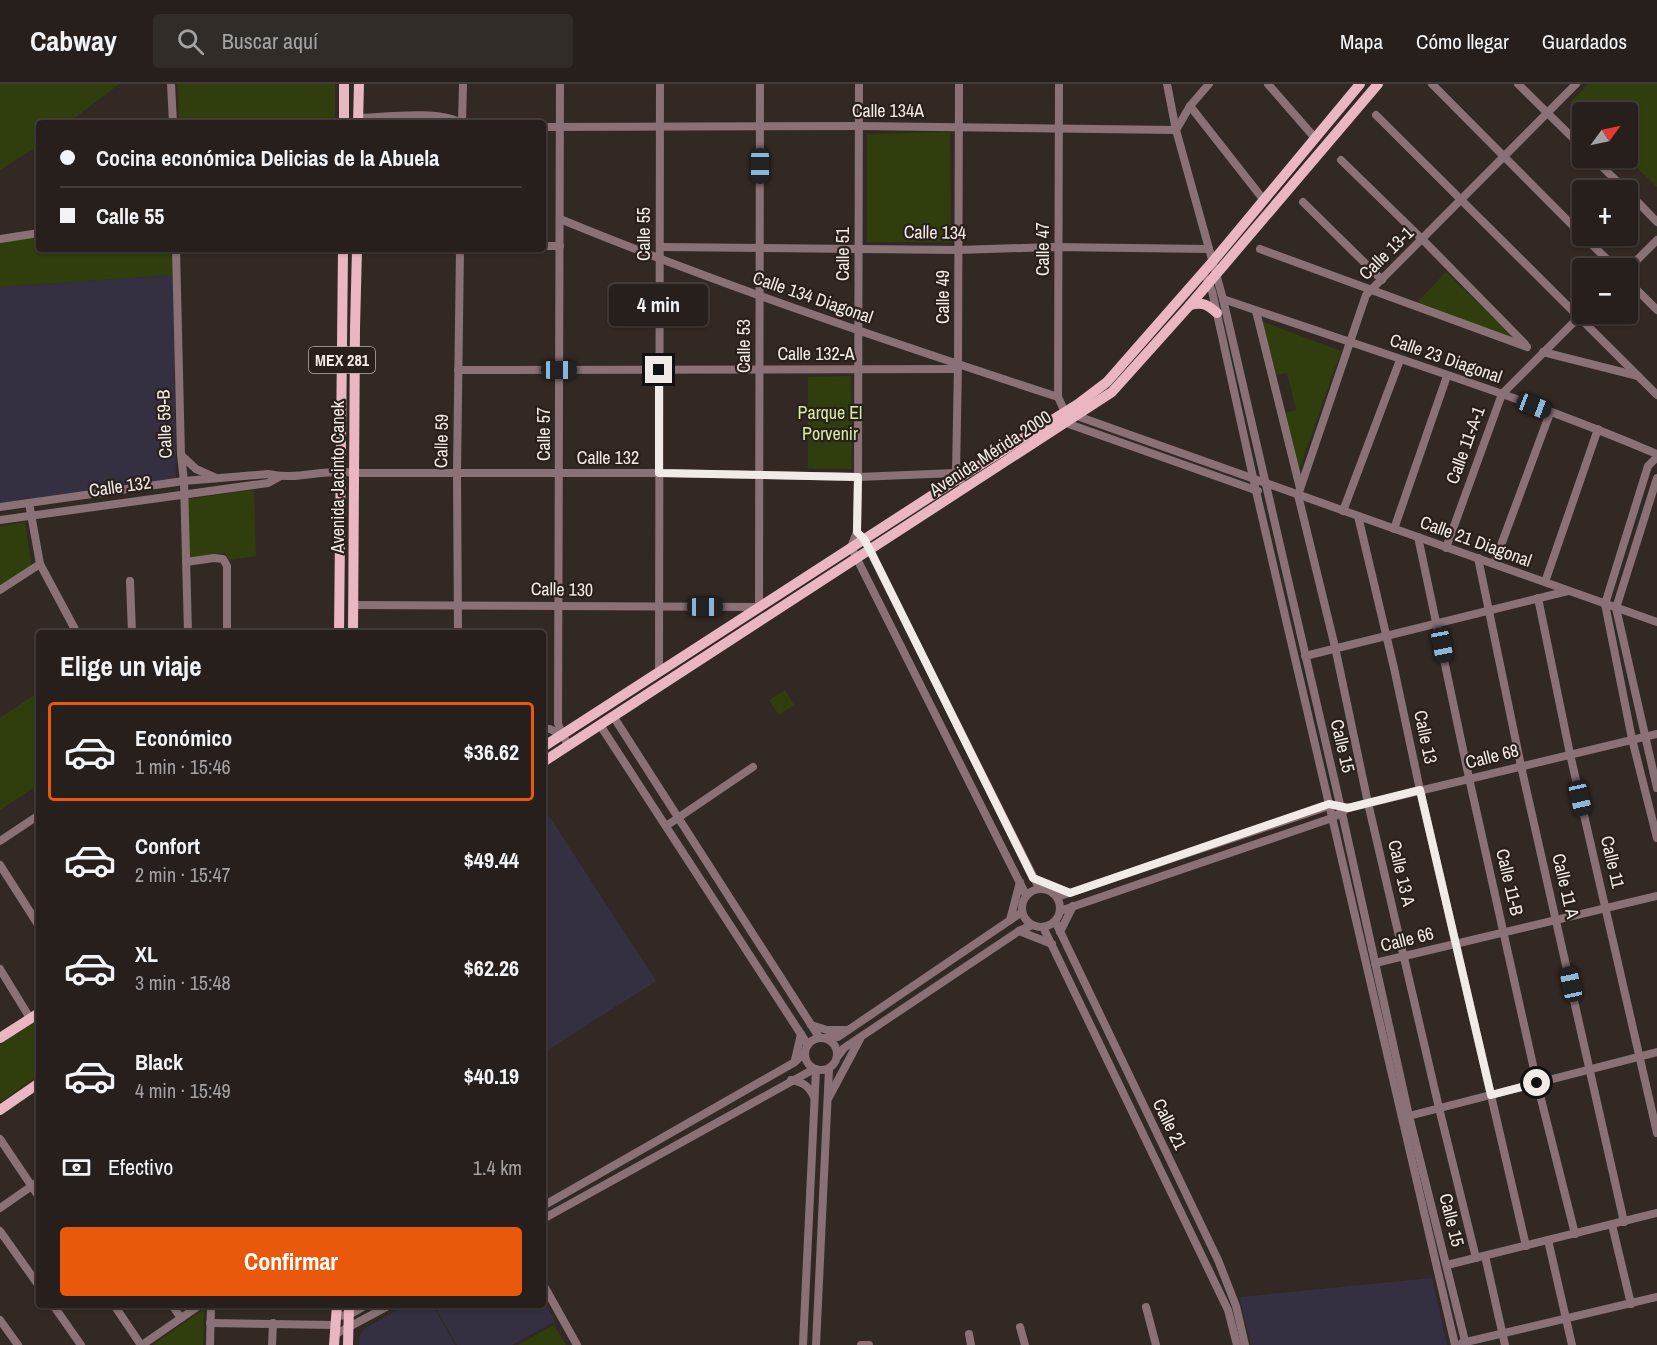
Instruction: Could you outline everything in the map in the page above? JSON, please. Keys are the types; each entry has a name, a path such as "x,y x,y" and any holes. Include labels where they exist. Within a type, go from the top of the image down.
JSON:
{"main road":[{"path":"344,84 344,120"},
{"path":"358,120 359,84"},
{"name":"Avenida Mérida 2000","path":"546,745 659,672 858,559 1066,417 1107,382 1214,260 1360,84"},
{"name":"Avenida Mérida 2000","path":"546,760 614,716 852,548 860,536 957,476 1066,417 1077,416 1112,392 1209,283 1378,84"},
{"name":"Avenida Jacinto Canek","path":"339,630 343,252"},
{"name":"Avenida Jacinto Canek","path":"353,630 357,252"},
{"path":"1190,305 1207,304 1217,313"},
{"path":"341,432 354,432"},
{"path":"339,538 354,538"},
{"path":"0,1038 35,1015"},
{"path":"0,1110 36,1085"},
{"path":"348,1345 349,1310"}],"street":[{"path":"171,84 173,120"},
{"path":"462,120 463,84"},
{"name":"Calle 57","path":"560,84 558,723 569,745"},
{"name":"Calle 55","path":"659,672 660,84"},
{"name":"Calle 53","path":"760,84 762,612"},
{"name":"Calle 51","path":"859,84 858,477 860,536"},
{"name":"Calle 49","path":"957,476 959,84"},
{"name":"Calle 47","path":"1059,84 1058,397 1066,417"},
{"name":"Calle 15","path":"1167,84 1176,130 1214,260 1264,482 1343,808 1455,1345"},
{"path":"1176,130 1190,106 1209,84"},
{"path":"1268,84 1315,138"},
{"path":"1432,84 1572,224"},
{"path":"1518,84 1572,137"},
{"name":"Calle 13-1","path":"1299,492 1366,296 1576,84"},
{"path":"1190,106 1263,199"},
{"path":"1376,115 1572,307"},
{"path":"358,120 438,116 456,120"},
{"name":"Calle 134A","path":"546,127 959,126 1176,130"},
{"path":"1260,249 1527,346 1341,160"},
{"path":"1603,168 1616,180"},
{"path":"1303,202 1382,280"},
{"path":"1638,202 1657,222"},
{"name":"Calle 134 Diagonal","path":"560,219 660,260 760,297 958,367 1058,397"},
{"path":"0,239 36,233"},
{"path":"1638,259 1657,240"},
{"path":"546,246 560,246"},
{"name":"Calle 134","path":"660,247 760,246 958,250 1209,249"},
{"path":"1594,246 1606,258"},
{"name":"Calle 59-B","path":"176,252 188,630"},
{"name":"Calle 59","path":"458,630 457,472 460,252"},
{"name":"Calle 15","path":"1203,272 1209,283 1217,313 1332,818 1406,1117 1466,1343"},
{"path":"1638,290 1657,310"},
{"name":"Calle 23 Diagonal","path":"1223,299 1502,394 1598,429 1657,455"},
{"name":"Calle 13 A","path":"1256,311 1335,647 1368,803 1476,1258"},
{"name":"Calle 11-A-1","path":"1446,548 1502,394 1572,323"},
{"path":"1589,324 1657,395"},
{"path":"1543,352 1638,376"},
{"path":"1342,511 1400,360"},
{"name":"Calle 132-A","path":"459,370 858,370 958,367"},
{"path":"1394,529 1447,376"},
{"path":"1494,564 1551,412"},
{"name":"Calle 21 Diagonal","path":"1077,416 1285,490 1299,492 1342,511 1657,622"},
{"name":"Calle 21 Diagonal","path":"1066,417 1256,490 1267,492 1285,490"},
{"path":"1545,582 1598,429"},
{"path":"181,455 196,469 216,478"},
{"path":"1657,455 1648,466 1605,604 1632,738 1657,838"},
{"name":"Calle 132","path":"0,507 184,481 268,474 279,477 340,471 354,473 957,476"},
{"path":"957,476 965,488"},
{"name":"Calle 132","path":"0,520 268,483 279,477"},
{"path":"1657,478 1616,608 1657,788"},
{"path":"29,503 40,564 75,630"},
{"name":"Calle 13","path":"1358,516 1526,1246"},
{"path":"860,536 870,551 1039,888"},
{"name":"Calle 11-B","path":"1418,537 1537,1083 1575,1234"},
{"path":"852,548 1026,895"},
{"name":"Calle 11 A","path":"1478,558 1521,766 1624,1222"},
{"path":"186,562 223,559 227,566 227,630"},
{"path":"0,590 40,564"},
{"path":"130,581 132,630"},
{"path":"1305,656 1569,591"},
{"name":"Calle 11","path":"1538,598 1570,754 1657,1133"},
{"name":"Calle 130","path":"353,605 558,605 762,612"},
{"path":"614,716 811,1025 823,1038 834,1043 838,1056"},
{"path":"943,729 955,723"},
{"path":"600,725 801,1035 806,1048 807,1062 815,1069 803,1345"},
{"path":"546,729 562,735"},
{"name":"Calle 68","path":"1343,808 1632,738 1657,734"},
{"path":"666,826 753,767"},
{"path":"1057,897 1329,804 1343,808"},
{"path":"1060,910 1332,818 1343,808"},
{"path":"0,841 36,821"},
{"path":"1195,850 1198,864"},
{"path":"0,865 36,921"},
{"path":"1033,878 1070,893"},
{"path":"1010,921 1020,882"},
{"path":"1039,888 1047,889 1057,897 1060,910 1055,921 1043,927 1032,925 1022,912 1026,895 1039,888"},
{"name":"Calle 66","path":"1376,963 1657,896"},
{"path":"1060,932 1073,906"},
{"path":"546,1204 795,1062 806,1048 823,1038 838,1037 1022,912"},
{"name":"Calle 21","path":"1055,921 1228,1284 1245,1345"},
{"path":"546,1217 791,1080 815,1069 829,1069 844,1048 1019,931 1032,925"},
{"name":"Calle 21","path":"1043,927 1228,1310 1237,1345"},
{"path":"1019,931 1052,944"},
{"path":"0,969 35,1015"},
{"path":"927,977 934,988"},
{"path":"811,1025 827,1030 848,1029"},
{"path":"795,1062 801,1035"},
{"path":"828,1100 860,1038"},
{"path":"1406,1117 1657,1052"},
{"path":"1110,1068 1123,1063"},
{"path":"816,1345 829,1069"},
{"path":"791,1080 804,1083 815,1101"},
{"path":"663,1137 669,1148"},
{"path":"0,1139 35,1183 0,1208"},
{"path":"1169,1188 1181,1183"},
{"path":"1446,1265 1657,1214"},
{"path":"810,1218 823,1220"},
{"path":"1612,1225 1631,1304"},
{"path":"0,1231 36,1282"},
{"path":"1548,1240 1572,1345"},
{"path":"1485,1256 1505,1345"},
{"path":"546,1289 577,1344"},
{"path":"1455,1345 1657,1297"},
{"path":"1146,1307 1156,1345"},
{"path":"55,1308 81,1345"},
{"path":"116,1308 142,1345 196,1308"},
{"path":"174,1308 181,1318"},
{"path":"210,1308 210,1345"},
{"path":"210,1323 335,1325 349,1328 385,1308"},
{"path":"335,1325 349,1310"},
{"path":"0,1320 18,1345"},
{"path":"272,1345 273,1323"},
{"path":"1020,1327 1025,1345"},
{"path":"969,1334 971,1345"},
{"path":"861,1345 869,1345"}],"shaded area":[{"path":"173,275 176,479 0,506 0,287"},
{"path":"546,812 656,981 546,1051"},
{"path":"1432,1278 1447,1345 1251,1345 1240,1300 1241,1297"},
{"path":"546,1305 555,1321 512,1345 457,1345 436,1308 546,1308"},
{"path":"401,1308 435,1308 455,1345 359,1345 360,1335 364,1329"}],"green space":[{"path":"0,84 119,84 72,120 36,120 36,147 0,170"},
{"path":"178,84 335,84 335,120 179,120"},
{"path":"1588,84 1657,84 1657,187 1637,168 1638,102 1571,102"},
{"path":"950,132 951,242 867,242 867,134"},
{"path":"36,233 36,252 171,252 173,275 0,287 0,239"},
{"path":"1446,272 1519,343 1415,305"},
{"path":"1263,322 1341,351 1298,473 1284,413 1296,410 1287,373 1276,375"},
{"name":"Parque El Porvenir","path":"851,376 852,469 808,469 808,377"},
{"path":"254,490 256,556 229,560 224,553 188,558 187,499"},
{"path":"25,522 32,569 0,590 0,526"},
{"path":"785,690 794,705 779,715 769,700"},
{"path":"36,694 36,786 0,810 0,718"},
{"path":"36,1020 36,1077 0,1102 0,1044"},
{"path":"204,1309 203,1345 153,1345"},
{"path":"554,1325 566,1345 518,1345"}],"route":[{"path":"659,370 659,473 858,477 857,532 864,539 872,554 1033,878 1070,893 1329,804 1348,808 1420,790 1491,1095 1537,1083"}]}
